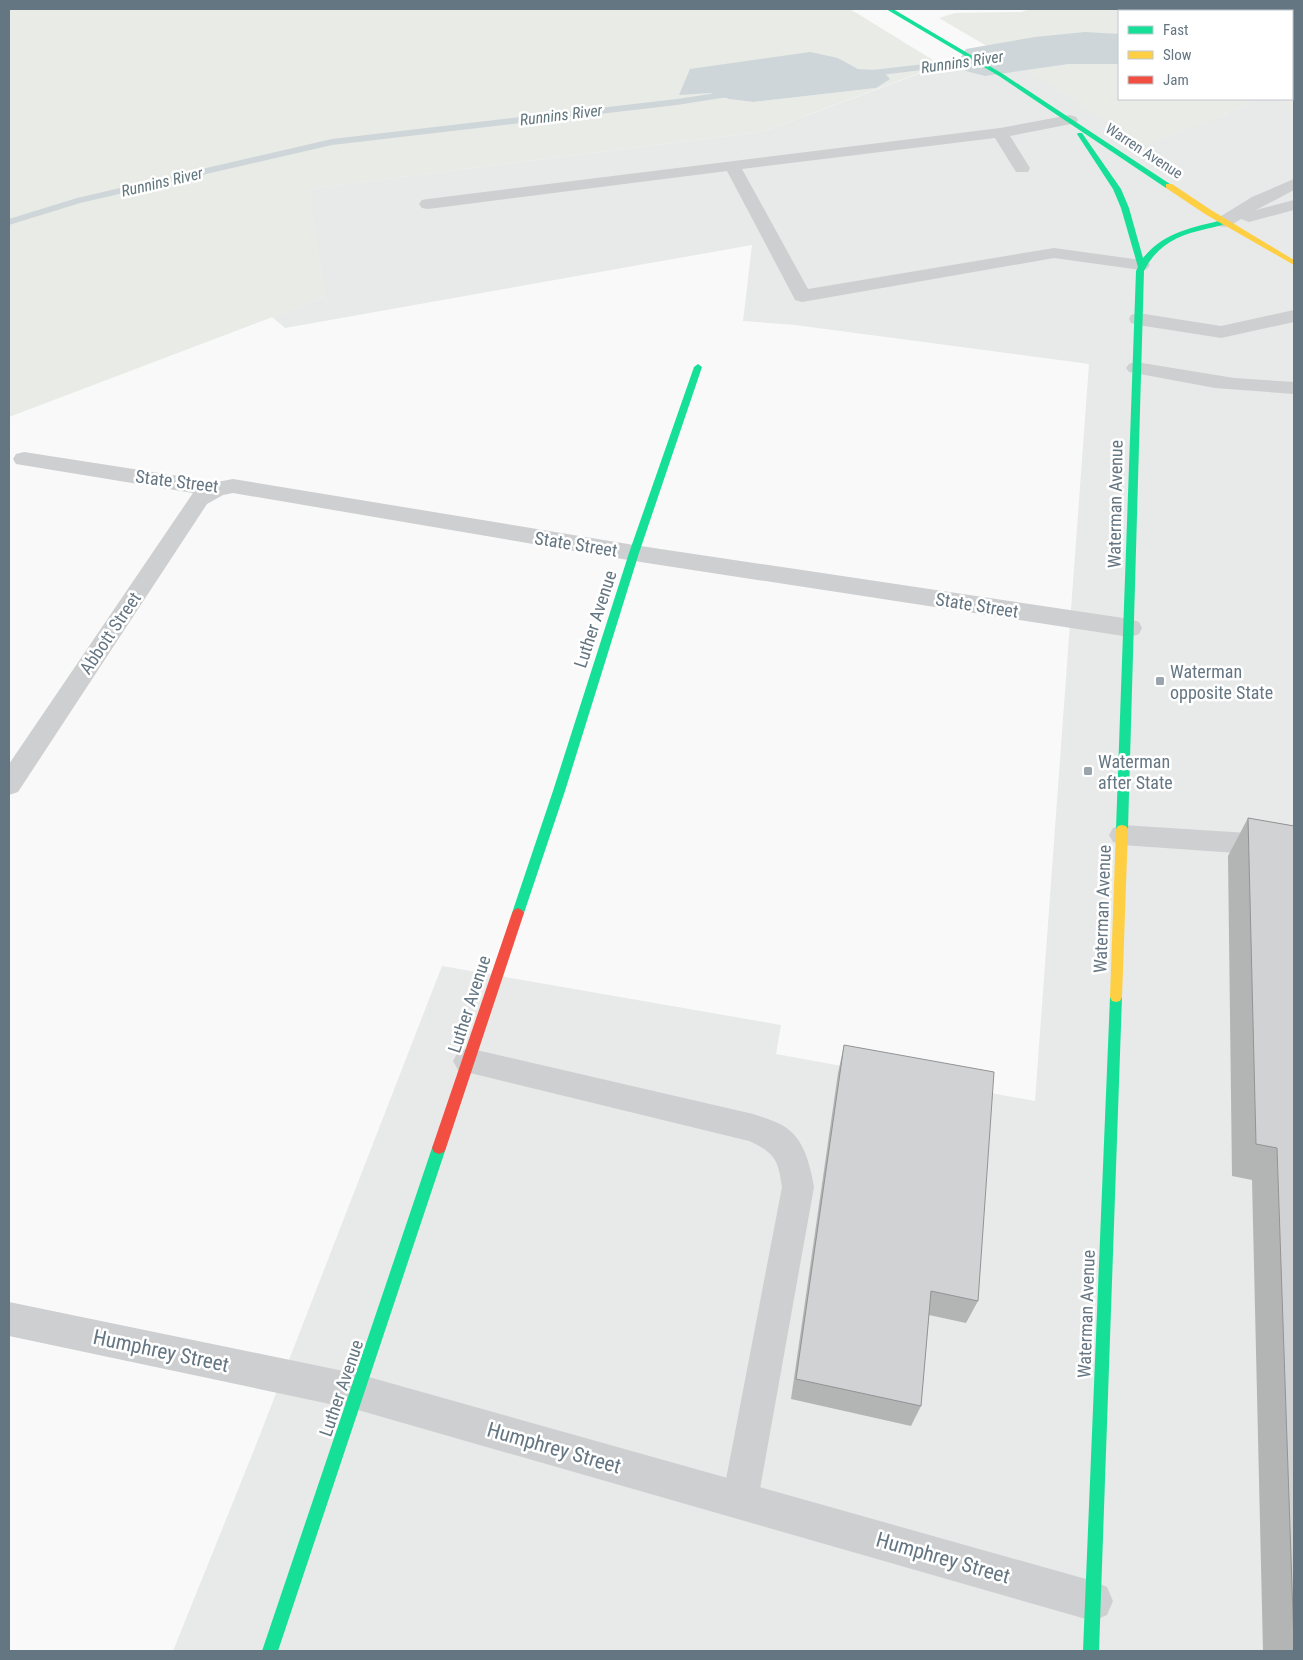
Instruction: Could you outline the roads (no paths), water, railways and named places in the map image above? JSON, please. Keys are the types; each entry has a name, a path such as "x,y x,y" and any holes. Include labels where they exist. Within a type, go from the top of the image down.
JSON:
{"main road":[{"name":"Warren Avenue","path":"889,9 1002,75 1224,222 1294,263"},
{"name":"Waterman Avenue","path":"1070,120 1117,189 1125,208 1141,265 1136,368 1130,628 1091,1651"},
{"path":"1141,265 1146,255 1163,242 1224,222"},
{"name":"Luther Avenue","path":"270,1651 559,791 634,553 698,367"}],"street":[{"name":"State Street","path":"24,459 217,489 233,486 634,553 1130,628"},
{"name":"Abbott Street","path":"9,785 199,499 217,489"},
{"name":"Humphrey Street","path":"9,1319 358,1392 1093,1601"}],"lane":[{"path":"428,204 732,164 1000,133 1070,120"},
{"path":"1000,133 1022,168"},
{"path":"732,164 802,296 1054,253 1141,265"},
{"path":"1224,222 1258,201 1294,184"},
{"path":"1224,222 1294,206"},
{"path":"1138,320 1221,332 1294,316"},
{"path":"1136,368 1222,384 1259,388 1294,388"},
{"path":"1122,835 1294,847"},
{"path":"468,1061 753,1128 780,1140 794,1162 798,1187 740,1500"}],"waterway":[{"name":"Runnins River","path":"985,60 1085,47 1118,49"},
{"name":"Runnins River","path":"864,74 985,60"},
{"name":"Runnins River","path":"9,222 77,201 332,142 677,102 737,93"}],"place":[{"name":"Waterman opposite State","path":"1160,681"},
{"name":"Waterman after State","path":"1088,771"}]}
